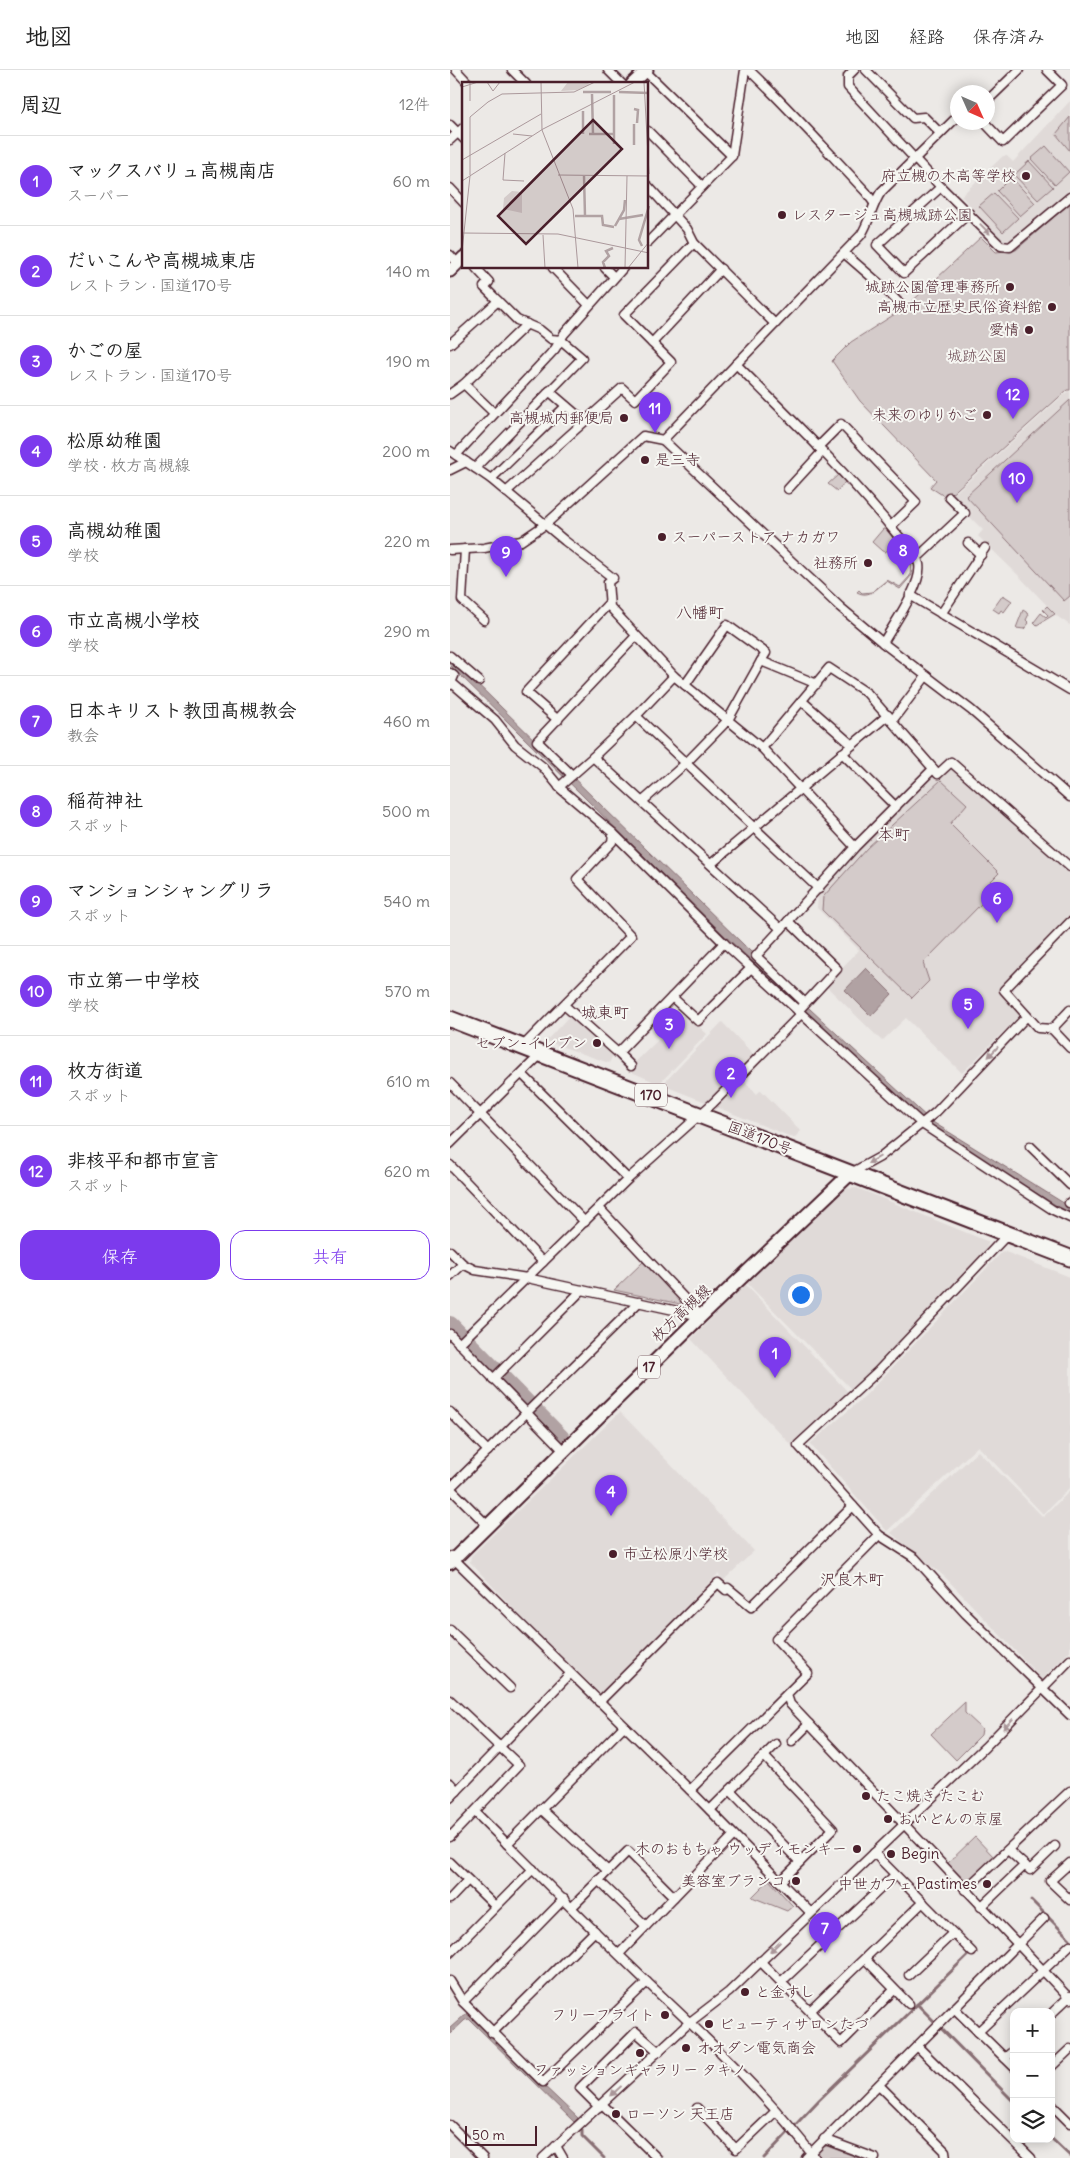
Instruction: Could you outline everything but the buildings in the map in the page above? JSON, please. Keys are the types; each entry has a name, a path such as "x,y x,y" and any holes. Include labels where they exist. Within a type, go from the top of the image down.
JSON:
{"highway":[{"name":"国道170号","path":"450,1019 1070,1258"}],"main road":[{"name":"枚方高槻線","path":"452,1559 488,1526 701,1316 851,1173"}],"street":[{"path":"456,70 467,82"},
{"path":"512,70 524,82"},
{"path":"608,70 620,82"},
{"path":"649,241 673,214 732,156 744,70"},
{"path":"750,70 790,110 874,203"},
{"path":"854,70 848,76 848,87 941,187 1001,246 1010,247 1070,197"},
{"path":"866,70 913,118 924,117 940,133"},
{"path":"995,93 1019,70"},
{"path":"992,130 1003,142 1062,85 1048,70"},
{"path":"634,82 646,71 732,156"},
{"path":"663,440 844,253 869,222 874,203 881,192 950,124"},
{"path":"450,125 461,130 450,140"},
{"path":"649,132 702,186"},
{"path":"649,187 687,229 694,242 775,324"},
{"path":"941,187 877,245 904,273 969,213"},
{"path":"450,188 462,201"},
{"path":"506,492 622,388 635,400 671,362 624,315 694,242"},
{"path":"844,253 900,304"},
{"path":"475,468 582,358 561,340 551,339 540,330 517,320 484,287 489,282 477,269"},
{"path":"554,269 589,305"},
{"path":"605,269 614,277"},
{"path":"622,269 564,334 561,340 494,413 453,453 491,479 613,578 608,582 610,607 636,636 674,676 762,748 855,847"},
{"path":"652,343 721,269"},
{"path":"450,344 498,301"},
{"path":"450,394 464,384 527,324"},
{"path":"736,364 820,449 891,526 916,558 919,564 918,576 910,595 883,643"},
{"path":"464,384 494,413"},
{"path":"549,391 584,421"},
{"path":"491,479 566,406"},
{"path":"788,489 841,424 916,502 891,526"},
{"path":"450,550 484,548 521,541 546,524 643,436 663,440 820,590 883,643 971,710 1070,798"},
{"path":"450,470 466,462"},
{"path":"916,558 965,513 949,497"},
{"path":"941,614 983,552 968,543"},
{"path":"465,549 462,600 484,620"},
{"path":"910,595 1070,690"},
{"path":"558,720 526,692 609,603"},
{"path":"643,801 686,763 728,720 766,653 727,625 685,685"},
{"path":"572,775 537,741 636,636"},
{"path":"450,656 479,681"},
{"path":"761,662 817,684"},
{"path":"458,663 450,671 454,676 451,684 496,720 515,745 544,767 559,786 613,833 724,943 922,1124 1053,1210 1070,1218"},
{"path":"762,748 817,684 828,668 867,694 938,774 951,762 1070,867"},
{"path":"559,786 636,716 674,676"},
{"path":"711,864 756,828 842,753 890,718 926,676"},
{"path":"802,701 852,745"},
{"path":"636,716 818,889"},
{"path":"842,753 896,807"},
{"path":"593,757 781,928"},
{"path":"805,1003 756,956 855,847 933,769"},
{"path":"523,1046 631,936 577,879 612,842 613,833"},
{"path":"462,1341 628,1180 700,1114 800,1013 805,1003 837,969 788,921"},
{"path":"1070,922 1004,990 1038,1028 1052,1029 1070,1048"},
{"path":"618,1053 724,943"},
{"path":"672,997 698,1021 751,968"},
{"path":"564,1005 631,1066"},
{"path":"1052,1029 1070,1010"},
{"path":"851,1173 880,1157 936,1112 1027,1016"},
{"path":"450,1144 542,1053"},
{"path":"522,1074 628,1180"},
{"path":"450,1083 585,1222"},
{"path":"1030,1146 1070,1185"},
{"path":"450,1165 544,1262"},
{"path":"599,1208 701,1316"},
{"path":"1008,1234 878,1371 798,1445 879,1536 915,1558 966,1614 1070,1715"},
{"path":"450,1251 463,1264 475,1270 527,1278 701,1316"},
{"path":"450,1276 463,1264"},
{"path":"497,1376 582,1290"},
{"path":"488,1526 450,1488 639,1302"},
{"path":"450,1334 462,1341 530,1409 564,1451"},
{"path":"450,1412 488,1450"},
{"path":"600,1702 718,1583 726,1590 728,1588 750,1607 853,1506"},
{"path":"690,1790 808,1673 776,1639 879,1536"},
{"path":"452,1559 690,1790 810,1912"},
{"path":"450,1630 510,1688"},
{"path":"543,2158 690,2022 730,1992 810,1912 904,1826 985,1747 1070,1660"},
{"path":"450,1798 570,1674"},
{"path":"787,1695 790,1704 981,1907 1069,1997 1055,2010"},
{"path":"450,1700 519,1766 450,1837"},
{"path":"792,1741 809,1724"},
{"path":"507,1844 624,1726"},
{"path":"710,1810 776,1744"},
{"path":"764,1756 833,1829 780,1882"},
{"path":"450,1783 457,1791"},
{"path":"730,1790 800,1862"},
{"path":"966,1890 1070,1791"},
{"path":"541,1810 608,1871"},
{"path":"475,1812 646,1982 690,2022 798,2134 811,2156 824,2140 1044,1918"},
{"path":"619,1954 734,1835"},
{"path":"1008,1850 1030,1870 1055,1846"},
{"path":"572,1907 628,1851 674,1897"},
{"path":"874,1853 972,1952"},
{"path":"450,1862 495,1906"},
{"path":"1070,1863 1050,1881 1070,1900"},
{"path":"981,1907 1025,1865"},
{"path":"450,1953 533,1869"},
{"path":"781,1982 896,1874"},
{"path":"450,1899 468,1880"},
{"path":"598,1880 646,1926"},
{"path":"463,2002 564,1899"},
{"path":"810,2011 923,1902"},
{"path":"492,2033 595,1931"},
{"path":"909,1975 954,1933"},
{"path":"978,2032 1070,1945"},
{"path":"865,1959 909,2004"},
{"path":"760,1961 841,2043 894,1990"},
{"path":"451,1986 492,2033 543,2082 646,1982"},
{"path":"954,2008 1010,2063"},
{"path":"657,2158 580,2088 636,2032 659,2052"},
{"path":"917,2046 1031,2158"},
{"path":"1055,2063 1070,2049"},
{"path":"1005,2058 1011,2053"},
{"path":"879,2085 945,2151 946,2158"},
{"path":"697,2108 736,2149 776,2111"},
{"path":"1055,2108 1070,2123"},
{"path":"450,2125 483,2158"},
{"path":"824,2140 875,2158"},
{"path":"556,2146 563,2158"}],"shaded area":[{"name":"府立槻の木高等学校","path":"1070,101 1070,189 1008,242 1003,241 961,196 1003,156 1007,156 1013,162"},
{"path":"1068,391 1070,392 1070,625 1058,617 978,536 983,530 969,516 972,512 954,494"},
{"path":"450,657 797,997 931,1121 1070,1207 1070,1214 930,1127 724,935 450,665"},
{"path":"952,769 1070,874 1070,915 998,990 1020,1015 962,1073 906,1018 882,1041 825,985 859,950 817,908 818,896 858,851 934,777 937,779"},
{"path":"866,968 892,994 871,1016 845,990"},
{"path":"572,1013 614,1053 609,1063 546,1041"},
{"path":"685,1014 707,1034 659,1084 627,1070"},
{"path":"722,1022 755,1056 708,1103 662,1085"},
{"path":"741,1078 757,1094 761,1090 801,1131 794,1138 714,1106"},
{"path":"857,1188 989,1242 985,1251 852,1390 746,1282 841,1189"},
{"path":"1003,1251 1070,1277 1070,1487 1043,1514 978,1446 887,1531 810,1444 865,1396"},
{"path":"745,1284 848,1392 791,1445 691,1339"},
{"name":"市立松原小学校","path":"620,1412 754,1551 724,1580 718,1574 600,1693 526,1622 470,1562 471,1556"},
{"path":"978,1451 1043,1517 1070,1491 1070,1651 1042,1679 945,1577 891,1533"},
{"path":"467,2013 578,2118 574,2122 469,2019 465,2020 450,2034 450,2028"}],"green space":[{"path":"1070,117 1070,151 1056,134"},
{"path":"1046,146 1069,172 1055,185 1031,159"},
{"path":"1029,161 1053,187 1038,200 1014,175"},
{"path":"1011,177 1035,203 1020,216 997,191"},
{"path":"994,193 1018,218 1003,232 979,206"},
{"name":"城跡公園","path":"1070,203 1070,390 1067,390 947,498 930,487 936,480 860,401 832,361 851,342 906,307 981,237 996,252 1016,250"},
{"path":"1070,400 1070,596 1064,601 966,496"},
{"path":"838,475 845,482 837,491 828,484"},
{"path":"883,529 886,529 908,558 906,560 892,547 885,552 872,542"},
{"path":"911,562 912,575 900,589 887,581 872,592 887,580 900,587 910,576"},
{"path":"859,590 862,593 872,592 862,594 857,592"},
{"path":"1003,595 1012,601 1004,612 1001,610 999,613 993,609"},
{"path":"1047,606 1055,614 1037,625 1034,622 1041,613 1046,617 1048,615 1043,610"},
{"path":"1023,610 1029,614 1026,620 1029,623 1024,629 1016,628"},
{"path":"941,780 967,804 950,824 999,873 985,887 986,899 923,963 929,981 912,998 822,910 823,897 867,848"},
{"path":"644,1261 683,1301 680,1304 614,1290"},
{"path":"965,1702 965,1713 982,1729 981,1735 956,1760 931,1734"},
{"path":"975,1837 994,1857 970,1880 963,1881 947,1864"},
{"path":"769,1880 793,1906 787,1911 752,1897"},
{"path":"827,2146 859,2158 820,2158 818,2151 822,2147"}],"waterway":[{"path":"450,1325 561,1438"},
{"path":"1031,1900 1070,1939"},
{"path":"764,2158 819,2100 969,1954"},
{"path":"917,2004 1010,2098"},
{"path":"582,2130 582,2136 604,2158"},
{"path":"1055,2142 1070,2156"}],"place":[{"name":"府立槻の木高等学校","path":"1026,176"},
{"name":"レスタージュ高槻城跡公園","path":"782,215"},
{"name":"城跡公園管理事務所","path":"1010,287"},
{"name":"高槻市立歴史民俗資料館","path":"1052,307"},
{"name":"愛情","path":"1029,330"},
{"name":"未来のゆりかご","path":"987,415"},
{"name":"高槻城内郵便局","path":"624,418"},
{"name":"非核平和都市宣言","path":"1013,419"},
{"name":"枚方街道","path":"655,433"},
{"name":"是三寺","path":"645,460"},
{"name":"市立第一中学校","path":"1017,503"},
{"name":"スーパーストア ナカガワ","path":"662,537"},
{"name":"社務所","path":"868,563"},
{"name":"稲荷神社","path":"903,575"},
{"name":"マンションシャングリラ","path":"506,577"},
{"name":"市立高槻小学校","path":"997,923"},
{"name":"高槻幼稚園","path":"968,1029"},
{"name":"セブン-イレブン","path":"597,1043"},
{"name":"かごの屋","path":"669,1049"},
{"name":"だいこんや高槻城東店","path":"731,1098"},
{"name":"マックスバリュ高槻南店","path":"775,1378"},
{"name":"松原幼稚園","path":"611,1516"},
{"name":"市立松原小学校","path":"613,1554"},
{"name":"たこ焼き たこむ","path":"866,1796"},
{"name":"おいどんの京屋","path":"888,1819"},
{"name":"木のおもちゃ ウッディモンキー","path":"857,1849"},
{"name":"Begin","path":"891,1854"},
{"name":"美容室ブランコ","path":"796,1881"},
{"name":"中世カフェ Pastimes","path":"987,1884"},
{"name":"日本キリスト教団髙槻教会","path":"825,1953"},
{"name":"と金すし","path":"745,1992"},
{"name":"フリーフライト","path":"665,2015"},
{"name":"ビューティサロンたづ","path":"709,2024"},
{"name":"オオダン電気商会","path":"686,2048"},
{"name":"ファッションギャラリー タキノ","path":"640,2053"},
{"name":"ローソン 天王店","path":"616,2114"}],"district":[{"name":"八幡町","path":"700,612"},
{"name":"本町","path":"894,834"},
{"name":"城東町","path":"605,1012"},
{"name":"沢良木町","path":"852,1579"}]}
